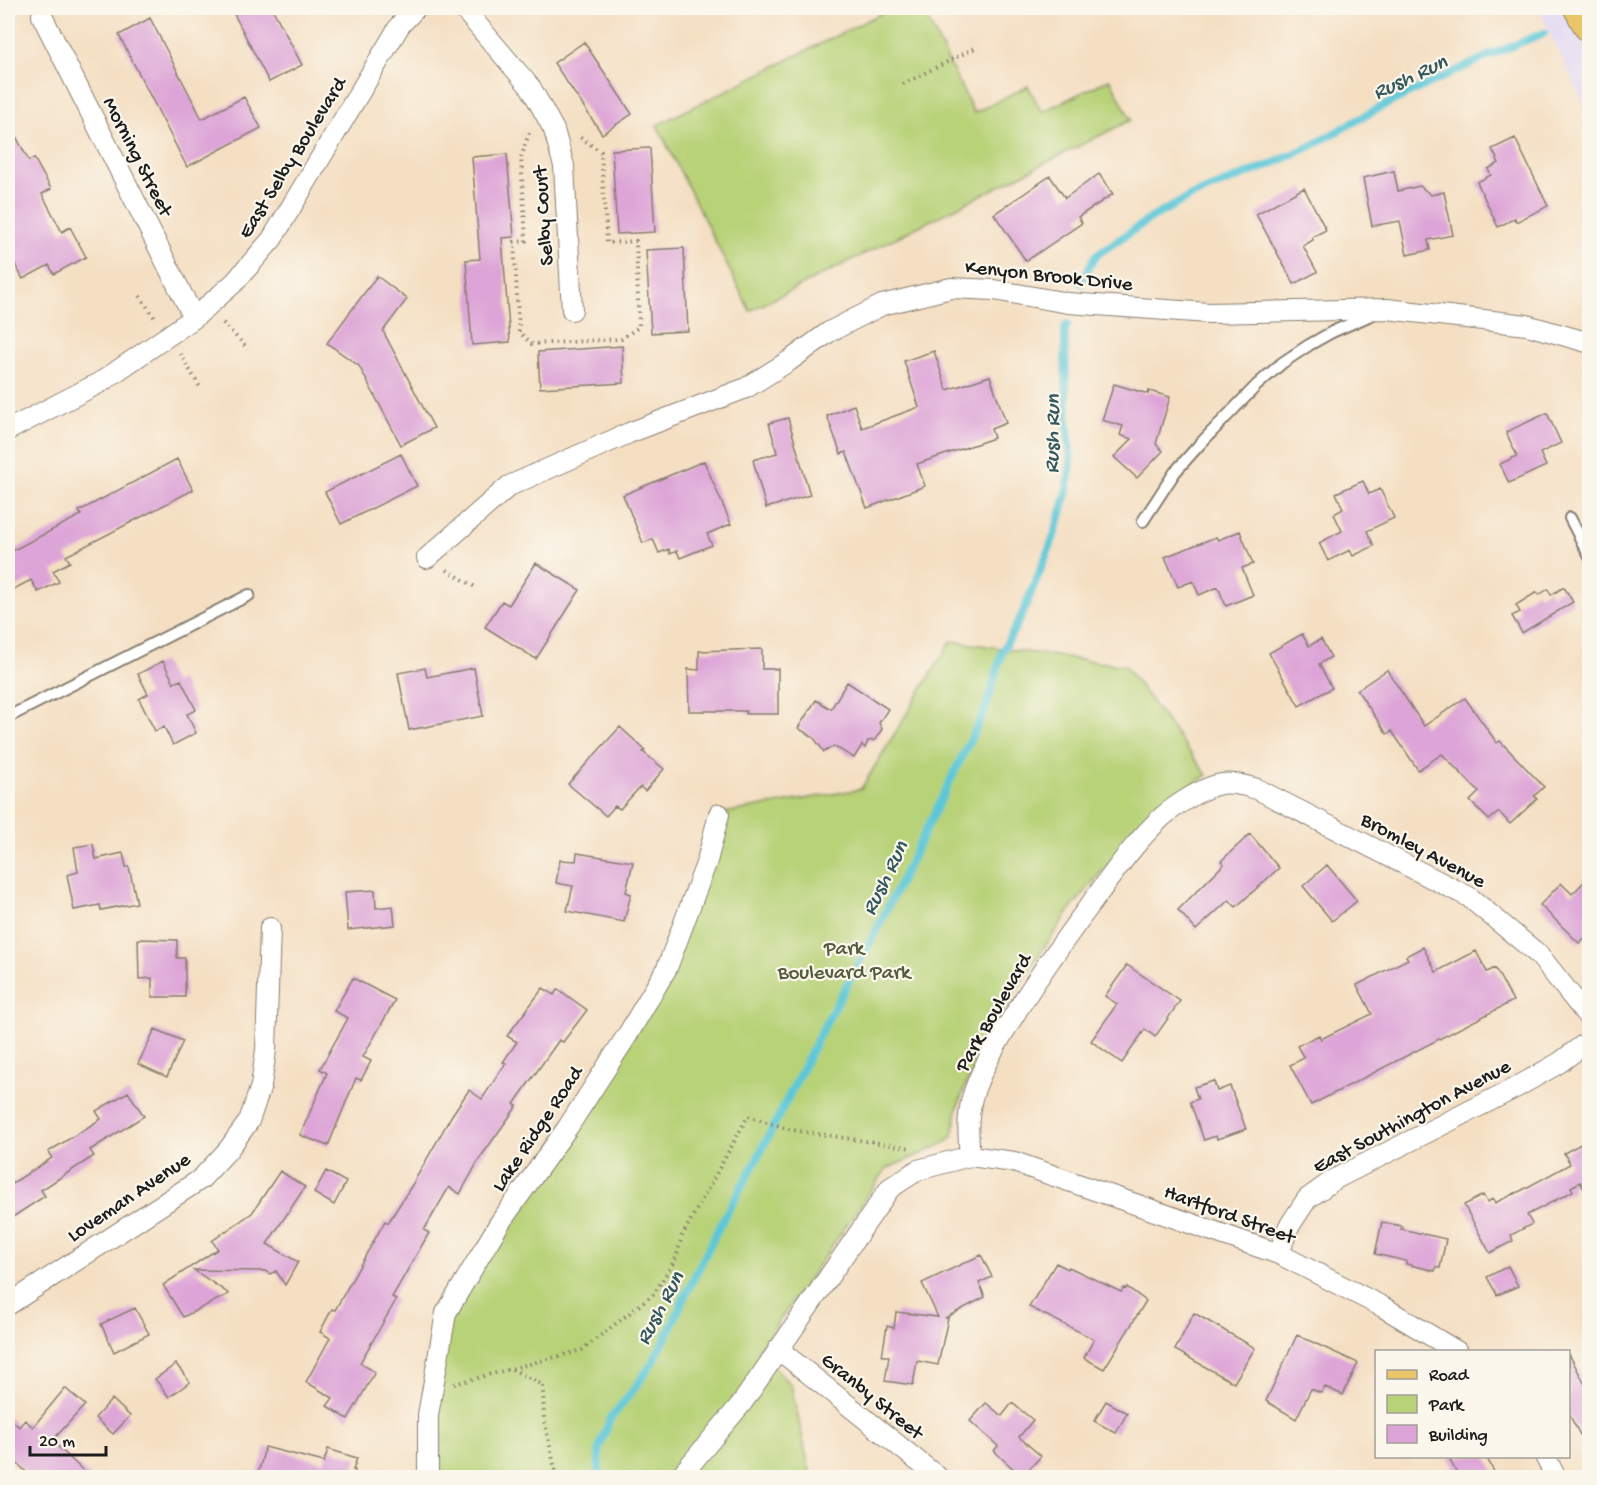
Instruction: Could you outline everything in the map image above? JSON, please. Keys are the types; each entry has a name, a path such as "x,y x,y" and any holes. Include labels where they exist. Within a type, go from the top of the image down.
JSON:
{"main road":[{"path":"1581,8 1590,26"}],"street":[{"name":"East Selby Boulevard","path":"8,430 101,382 194,318 235,282 272,239 400,25 416,8"},
{"name":"Selby Court","path":"463,8 531,88 554,130 564,166 572,310"},
{"name":"Morning Street","path":"42,16 194,318"},
{"name":"Kenyon Brook Drive","path":"427,558 509,486 629,433 746,388 829,332 882,305 951,288 994,290 1068,303 1209,313 1387,309 1527,325 1590,343"},
{"name":"Bromley Avenue","path":"1235,783 1257,789 1469,897 1539,955 1590,1019"},
{"name":"Park Boulevard","path":"970,1156 968,1122 972,1097 1002,1035 1046,964 1121,862 1163,817 1202,792 1220,784 1235,783"},
{"name":"Lake Ridge Road","path":"428,1478 428,1415 446,1313 499,1224 580,1108 667,968 707,861 719,814"},
{"name":"Loveman Avenue","path":"8,1305 201,1179 228,1150 249,1121 261,1086 266,1050 270,928"},
{"name":"East Southington Avenue","path":"1279,1254 1288,1228 1307,1199 1335,1179 1517,1087 1559,1063 1590,1040"},
{"name":"Hartford Street","path":"970,1156 1014,1162 1279,1254 1383,1307 1455,1350"},
{"path":"679,1478 742,1403 890,1188 918,1170 970,1156"},
{"name":"Granby Street","path":"778,1349 939,1478"},
{"path":"1546,1458 1556,1478"}],"lane":[{"path":"1143,521 1175,472 1282,363 1332,332 1387,309"},
{"path":"1570,518 1590,557"},
{"path":"8,717 249,595"}],"path":[{"path":"903,84 975,48"},
{"path":"140,296 162,328"},
{"path":"220,320 248,349"},
{"path":"180,354 200,387"},
{"path":"427,558 477,588"},
{"path":"433,1389 582,1350 654,1294 676,1258 682,1236 748,1116 792,1130 914,1148"},
{"path":"512,1369 543,1385 544,1420 557,1478"}],"shaded area":[{"path":"1538,8 1589,8 1589,115"}],"green space":[{"path":"892,8 922,8 974,113 1028,86 1042,112 1110,79 1131,120 750,311 657,125"},
{"name":"Park Boulevard Park","path":"951,641 1125,666 1207,775 1169,799 1139,828 1073,906 1025,975 992,1030 966,1084 957,1109 953,1136 936,1147 886,1169 758,1351 791,1385 811,1477 428,1478 446,1313 677,945 719,814 861,789"}],"building":[{"path":"231,8 272,8 302,65 269,82"},
{"path":"150,18 202,119 244,97 261,128 187,167 119,35"},
{"path":"584,42 632,114 602,134 554,63"},
{"path":"8,121 29,161 34,158 51,189 42,194 62,232 70,227 86,257 54,274 49,265 23,279 8,251"},
{"path":"1515,138 1548,206 1516,222 1515,218 1498,227 1477,182 1491,175 1488,169 1499,163 1492,149"},
{"path":"650,148 655,232 617,234 612,150"},
{"path":"507,154 514,237 502,238 510,342 472,345 466,260 480,259 472,157"},
{"path":"1394,171 1398,191 1420,186 1431,195 1444,192 1453,235 1428,240 1430,250 1407,255 1400,221 1372,226 1363,178"},
{"path":"1099,174 1113,194 1078,217 1082,223 1026,261 994,214 1050,176 1065,198"},
{"path":"1304,188 1326,230 1312,237 1313,240 1303,246 1317,272 1294,284 1256,214"},
{"path":"684,248 688,331 651,333 646,250"},
{"path":"377,276 407,299 383,331 434,428 401,445 359,366 327,343"},
{"path":"622,346 624,383 540,388 538,352"},
{"path":"934,351 947,390 990,376 1006,423 991,429 994,438 917,464 925,486 867,508 846,452 841,454 827,416 854,405 862,428 919,407 904,361"},
{"path":"1114,384 1148,394 1149,391 1170,397 1156,444 1163,451 1137,478 1114,457 1132,439 1120,435 1123,426 1102,420"},
{"path":"1547,413 1561,443 1540,453 1546,466 1509,483 1500,464 1517,456 1506,432"},
{"path":"788,418 810,495 766,508 753,460 777,453 769,423"},
{"path":"401,454 417,486 341,524 325,492"},
{"path":"177,459 193,490 66,556 70,562 53,571 59,582 38,592 31,580 8,592 8,553 81,515 79,511"},
{"path":"704,461 731,524 707,534 712,545 680,558 677,551 670,554 669,549 659,553 653,539 643,543 623,495"},
{"path":"1363,481 1369,494 1380,489 1394,518 1367,531 1374,546 1353,556 1350,550 1328,561 1319,543 1342,531 1334,514 1343,509 1336,493"},
{"path":"1240,531 1253,564 1242,568 1253,595 1226,606 1218,587 1199,595 1193,581 1178,587 1165,557 1216,537 1218,540"},
{"path":"536,563 580,590 536,659 485,627 502,601 509,605"},
{"path":"1564,587 1573,602 1522,633 1512,616 1520,612 1516,605 1537,592 1539,595 1548,589 1551,595"},
{"path":"1302,634 1309,646 1321,639 1331,657 1319,664 1332,688 1299,706 1269,653"},
{"path":"762,649 762,669 778,669 778,714 746,714 746,711 689,711 688,669 699,670 699,651"},
{"path":"163,661 174,683 181,680 196,710 187,714 196,733 173,745 164,727 155,731 139,699 148,694 138,674"},
{"path":"425,668 427,677 474,668 483,716 409,730 398,673"},
{"path":"1387,670 1424,726 1465,698 1497,743 1500,741 1544,787 1534,796 1537,799 1510,824 1499,812 1489,820 1470,801 1479,792 1442,754 1418,770 1392,731 1387,734 1357,690"},
{"path":"847,682 888,709 879,723 882,729 875,740 868,741 865,748 862,745 854,758 834,746 824,752 814,738 798,728 816,700 831,709"},
{"path":"620,727 645,750 643,752 664,769 645,791 640,787 620,809 615,806 606,816 568,784"},
{"path":"1250,834 1279,868 1236,907 1229,900 1196,930 1178,910 1224,864 1221,861"},
{"path":"93,844 96,859 123,853 126,867 129,867 137,903 101,910 100,905 74,910 67,875 78,872 74,847"},
{"path":"577,853 633,862 626,892 631,894 624,922 567,911 573,886 556,883 560,860 576,861"},
{"path":"1327,865 1357,901 1332,921 1303,886"},
{"path":"1590,876 1590,933 1579,943 1540,905 1561,883 1572,894"},
{"path":"375,890 376,908 393,906 395,925 348,930 345,892"},
{"path":"138,939 177,940 177,958 185,958 185,997 152,997 152,978 139,979"},
{"path":"1423,947 1436,972 1476,951 1487,972 1495,968 1513,1001 1311,1105 1290,1065 1304,1058 1297,1046 1319,1035 1321,1039 1372,1014 1357,985 1408,959 1406,956"},
{"path":"1127,965 1180,1001 1155,1037 1145,1029 1122,1063 1091,1041 1117,1004 1105,996"},
{"path":"353,978 395,1000 363,1057 371,1061 361,1080 356,1078 328,1146 300,1135 327,1073 320,1069 348,1018 334,1011"},
{"path":"543,988 554,995 558,989 587,1010 563,1042 559,1040 514,1104 517,1106 480,1158 460,1194 449,1187 424,1230 429,1233 392,1297 396,1300 360,1363 375,1372 348,1419 327,1406 333,1398 306,1382 330,1338 320,1332 332,1309 335,1310 385,1221 388,1223 469,1090 482,1099 506,1063 503,1062 517,1042 507,1036"},
{"path":"155,1029 183,1041 167,1077 138,1064"},
{"path":"1214,1081 1217,1091 1230,1086 1246,1129 1217,1139 1216,1136 1204,1140 1190,1102 1198,1099 1194,1087"},
{"path":"128,1092 144,1116 90,1150 94,1156 41,1190 45,1196 8,1220 8,1186 52,1158 48,1152 101,1119 96,1111"},
{"path":"1590,1139 1590,1198 1580,1182 1571,1187 1573,1191 1527,1215 1532,1224 1511,1235 1513,1241 1490,1253 1464,1205 1483,1195 1487,1202 1493,1199 1495,1203 1515,1194 1570,1164 1564,1153"},
{"path":"280,1171 305,1187 267,1244 298,1262 285,1285 276,1271 270,1274 265,1271 194,1270 229,1294 183,1317 163,1285 218,1249 212,1241 252,1213"},
{"path":"326,1171 346,1182 334,1205 314,1193"},
{"path":"1382,1222 1402,1226 1401,1229 1446,1239 1440,1268 1436,1267 1435,1271 1375,1254"},
{"path":"981,1255 992,1277 979,1283 985,1297 945,1318 948,1318 938,1365 917,1361 913,1385 885,1381 889,1356 882,1356 887,1326 894,1328 896,1312 938,1317 922,1283"},
{"path":"1056,1263 1121,1292 1127,1287 1146,1301 1104,1369 1084,1358 1094,1339 1029,1307"},
{"path":"1508,1266 1518,1286 1497,1295 1487,1277"},
{"path":"135,1308 149,1334 114,1352 101,1324"},
{"path":"1194,1313 1255,1348 1234,1383 1175,1350"},
{"path":"1297,1335 1358,1363 1343,1395 1325,1387 1321,1393 1311,1389 1296,1419 1266,1401"},
{"path":"1570,1356 1590,1394 1590,1454 1570,1416"},
{"path":"176,1364 190,1382 169,1397 155,1379"},
{"path":"65,1388 85,1405 52,1441 91,1478 33,1478 8,1455 8,1417 19,1427 25,1420 33,1427"},
{"path":"112,1399 130,1416 113,1434 95,1418"},
{"path":"1106,1401 1127,1413 1116,1433 1094,1421"},
{"path":"986,1403 1002,1416 1012,1403 1033,1420 1019,1437 1041,1456 1022,1477 994,1451 998,1446 970,1421"},
{"path":"265,1447 324,1462 328,1449 357,1458 353,1470 355,1470 354,1478 257,1478"},
{"path":"1449,1458 1487,1458 1497,1478 1459,1478"}],"waterway":[{"name":"Rush Run","path":"1081,283 1095,256 1151,218 1191,196 1272,164 1313,145 1414,91 1488,56 1544,33"},
{"name":"Rush Run","path":"601,1478 599,1449 610,1419 652,1363 669,1332 722,1221 755,1163 821,1032 875,933 986,708 1002,652 1022,615 1053,539 1066,496 1071,462 1067,421 1065,348 1067,324"}]}
